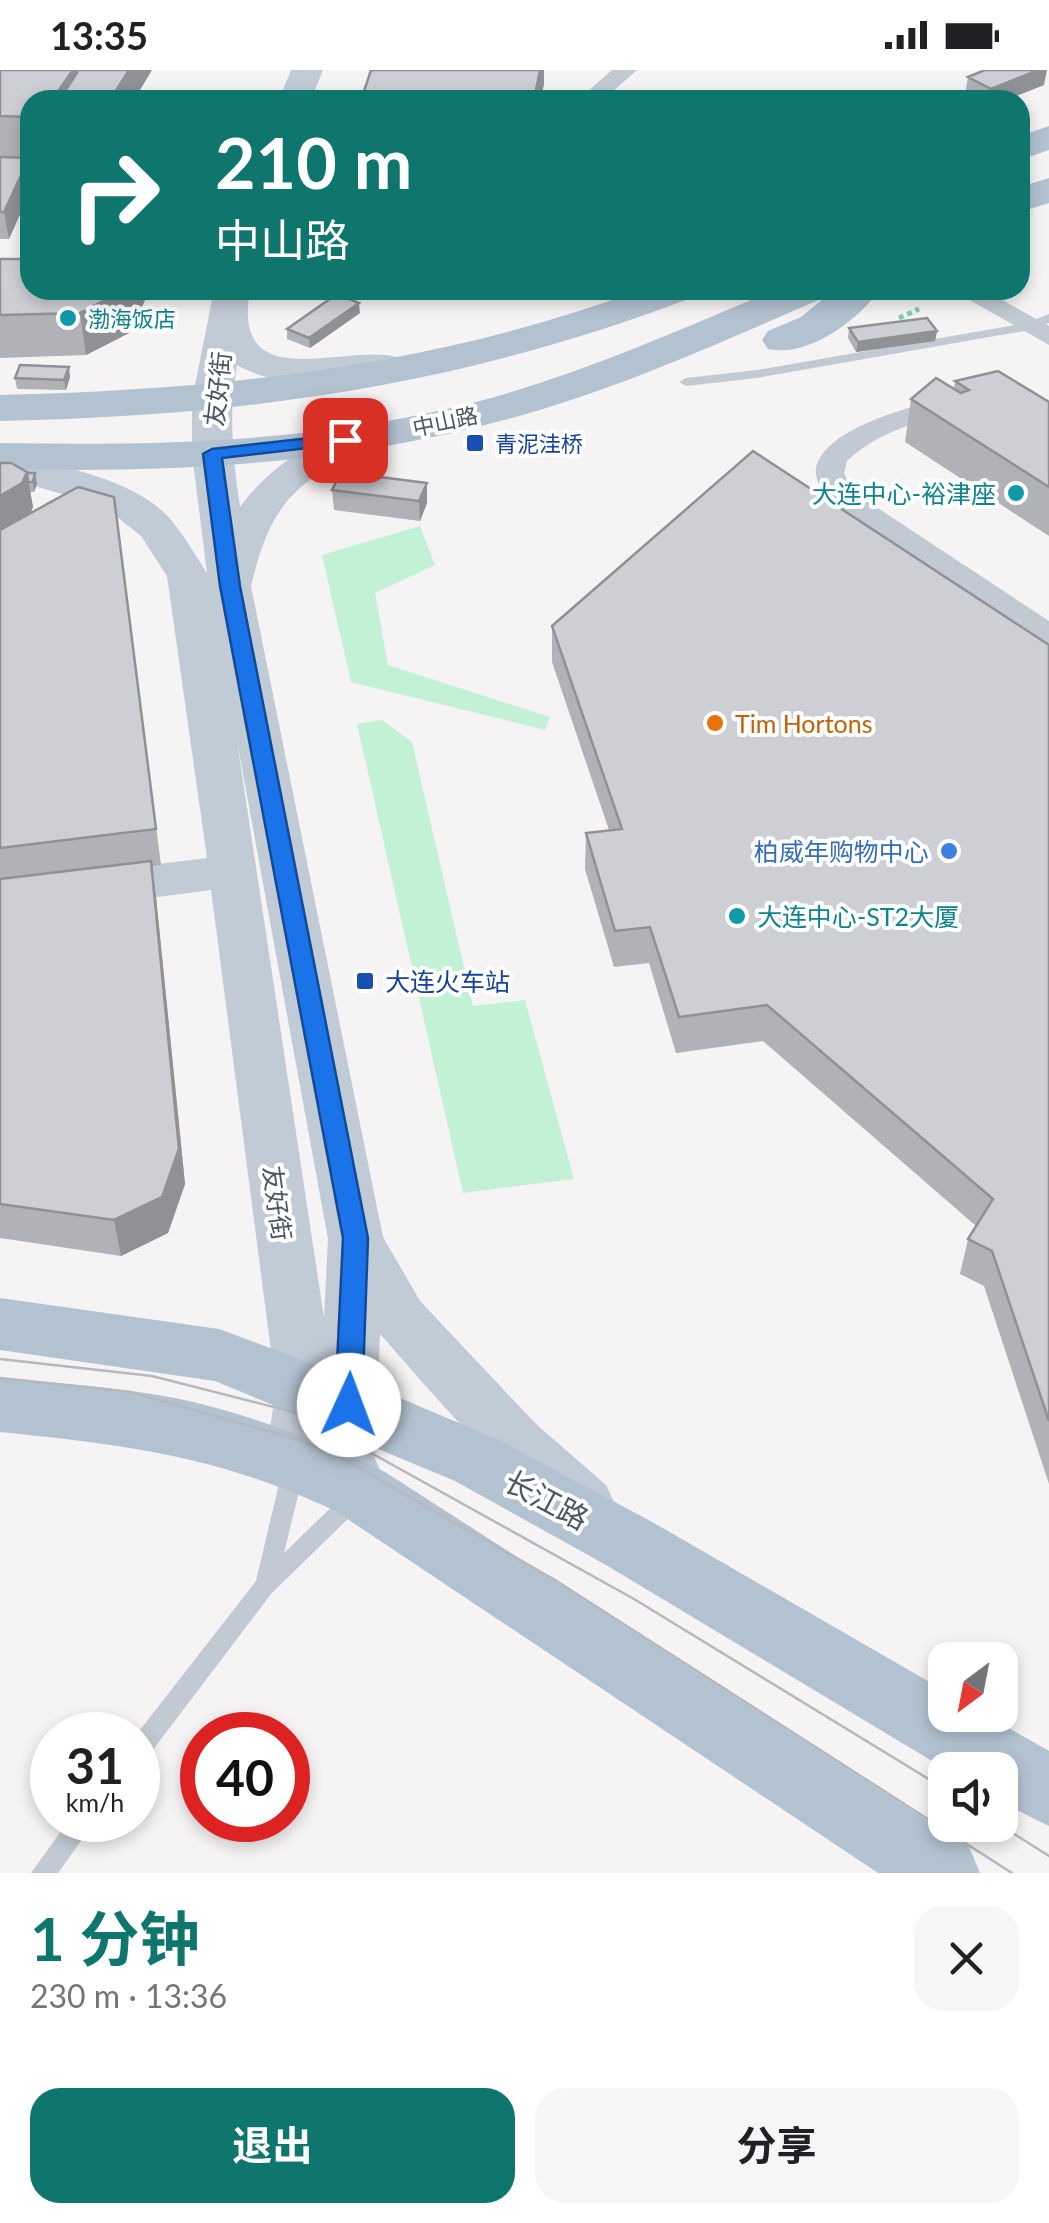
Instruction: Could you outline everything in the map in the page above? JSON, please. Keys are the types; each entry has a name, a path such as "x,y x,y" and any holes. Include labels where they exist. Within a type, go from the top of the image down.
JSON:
{"main road":[{"path":"0,408 111,407 211,400 400,375 581,327 651,300"},
{"name":"中山路","path":"0,456 128,460 374,436 489,411 642,360 785,300"},
{"path":"489,411 686,382 815,326 847,300"},
{"name":"长江路","path":"0,1324 220,1355 478,1462 630,1544 1049,1791"},
{"path":"0,1405 132,1418 184,1428 296,1461 361,1492 943,1873"}],"street":[{"path":"601,90 626,70"},
{"path":"230,300 239,347 256,363 288,370 328,370 474,357"},
{"name":"友好街","path":"230,300 211,400 212,454 230,586 356,1238 327,1397 296,1461"},
{"path":"986,300 1043,327"},
{"path":"977,402 918,413 860,439 833,459 829,471 833,485 842,498 1049,635"},
{"path":"230,586 247,526 278,488 314,457 374,436"},
{"name":"友好街","path":"0,464 96,491 130,507 156,528 188,576 232,872 327,1397 345,1460 361,1492"},
{"path":"48,522 96,491"},
{"path":"0,901 232,872"},
{"path":"356,1238 400,1317 515,1442 630,1544"}],"lane":[{"path":"686,382 1043,327"},
{"path":"264,1587 296,1461"},
{"path":"160,1723 264,1587 361,1492"},
{"path":"44,1873 67,1842"}],"path":[{"path":"899,318 919,309"}],"green space":[{"path":"420,526 435,565 375,593 388,665 550,717 545,730 351,682 322,555"},
{"path":"382,720 412,742 473,1006 525,1000 574,1179 463,1193 357,724"}],"building":[{"path":"0,70 73,70 59,90 20,90 20,117 0,116"},
{"path":"129,70 116,90 66,90 77,73"},
{"path":"371,70 540,70 536,90 364,90"},
{"path":"985,70 1038,70 991,89 968,77"},
{"path":"0,157 20,158 20,177 4,212 0,212"},
{"path":"0,259 20,259 20,300 105,300 80,313 0,315"},
{"path":"328,300 359,303 309,338 287,329"},
{"path":"927,318 937,331 858,342 849,328"},
{"path":"20,365 69,367 64,380 15,378"},
{"path":"998,371 1049,402 1049,487 911,399 936,378 961,393 969,390 955,381"},
{"name":"柏威年购物中心","path":"753,451 1049,645 1049,1421 992,1251 968,1239 993,1199 767,1005 679,1017 650,927 615,931 586,833 622,829 552,626"},
{"path":"0,463 11,463 27,472 22,483 0,496"},
{"path":"341,472 427,483 419,501 332,490"},
{"path":"78,487 114,497 156,829 0,848 0,530"},
{"path":"151,861 179,1149 162,1197 114,1220 0,1204 0,879"}],"tram line":[{"path":"0,1359 152,1376 301,1414 634,1599 928,1779"},
{"path":"0,1378 131,1392 299,1440 345,1460 555,1580 1012,1873"},
{"path":"1018,1836 1049,1856"}],"place":[{"name":"渤海饭店","path":"68,318"},
{"name":"青泥洼桥","path":"475,443"},
{"name":"大连中心-裕津座","path":"1016,493"},
{"name":"Tim Hortons","path":"715,723"},
{"name":"柏威年购物中心","path":"949,851"},
{"name":"大连中心-ST2大厦","path":"737,916"},
{"name":"大连火车站","path":"365,981"}],"route":[{"path":"345,440 212,454 230,586 356,1238 349,1405"}]}
